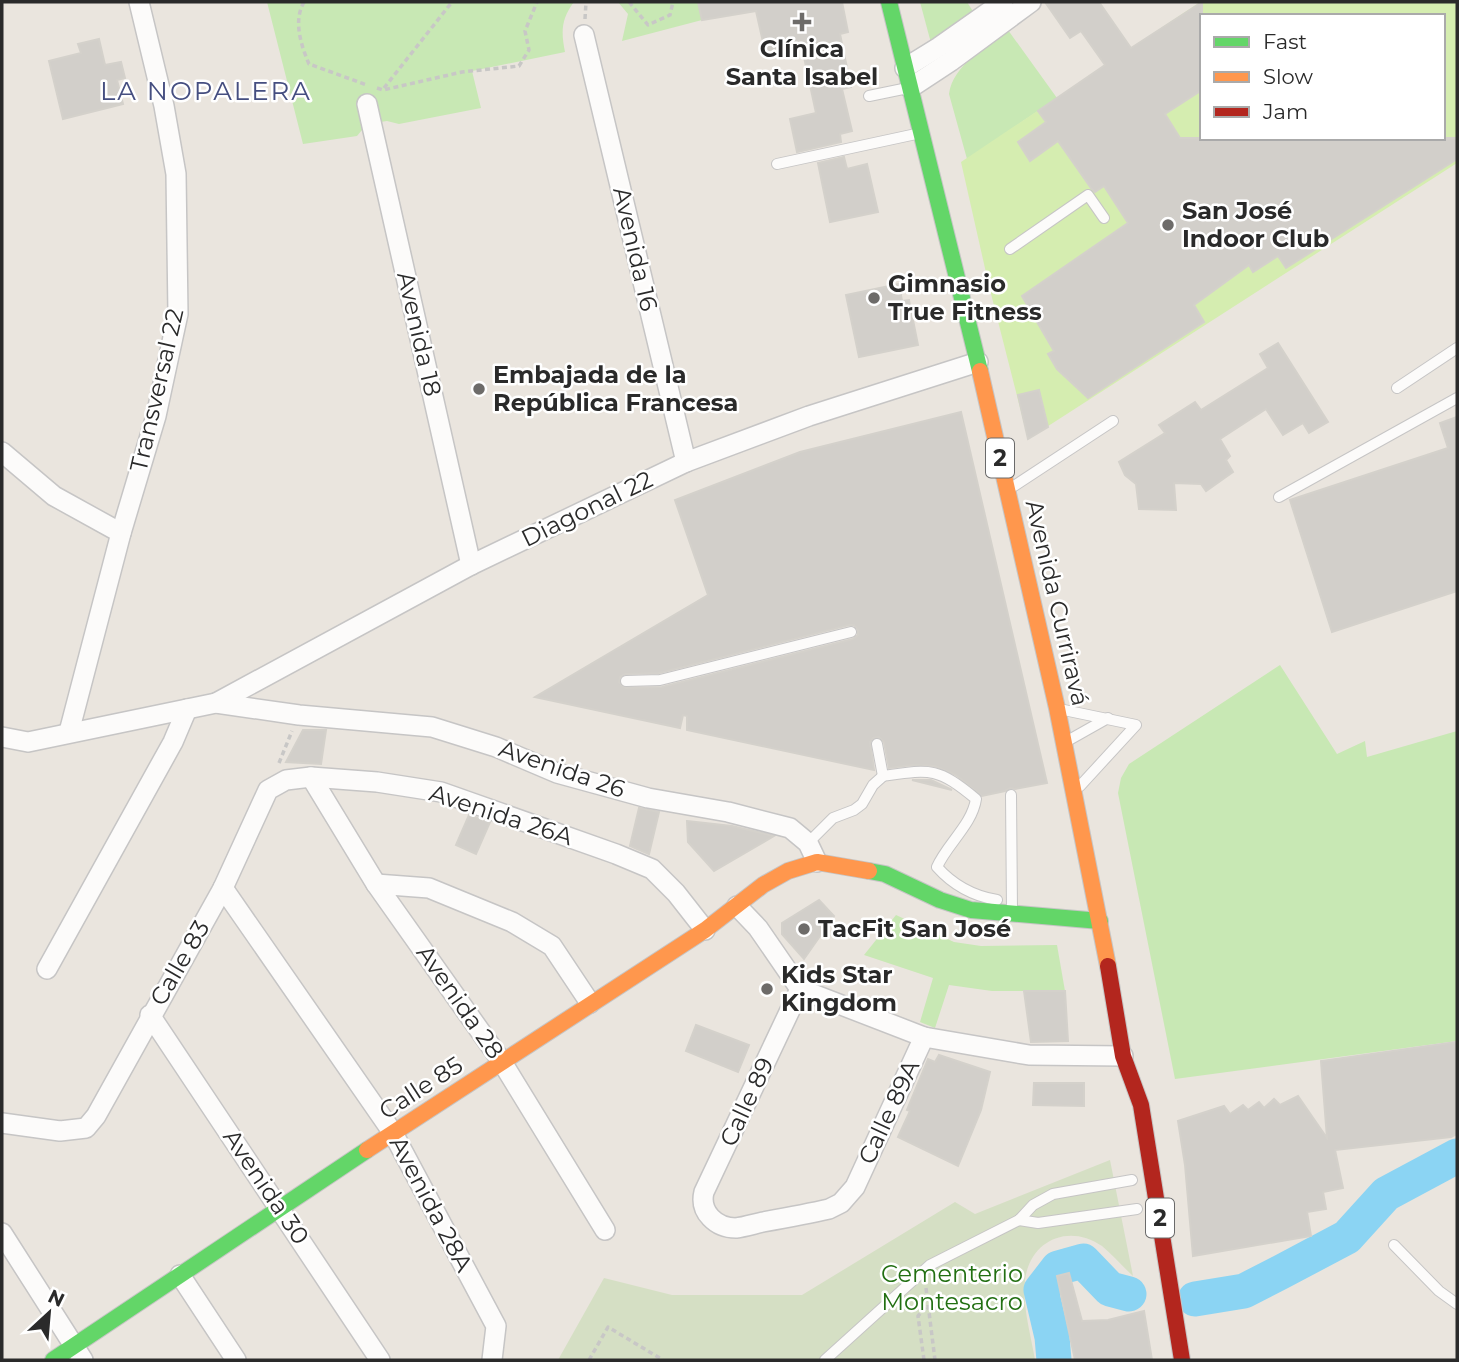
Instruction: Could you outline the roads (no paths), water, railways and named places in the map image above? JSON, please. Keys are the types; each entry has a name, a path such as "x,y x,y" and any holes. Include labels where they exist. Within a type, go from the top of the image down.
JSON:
{"main road":[{"name":"Avenida Curriravá","path":"889,2 978,362 1065,742 1123,1056 1141,1105 1182,1360"},
{"path":"817,862 885,874 940,900 971,910 1012,909 1100,921"},
{"name":"Calle 85","path":"53,1360 79,1354 180,1275 590,1003 705,930 763,886 788,871 817,862"},
{"name":"Avenida Curriravá","path":"1119,1088 1123,1056"},
{"name":"2","path":"1131,1175 1138,1215"}],"street":[{"name":"Transversal 22","path":"69,732 121,533 156,416 178,314 176,174 164,106 139,2"},
{"path":"905,68 1003,2"},
{"path":"910,88 1031,2"},
{"name":"Avenida 16","path":"584,35 685,462"},
{"name":"Avenida 18","path":"367,104 471,565"},
{"name":"Diagonal 22","path":"216,703 471,565 685,462 809,416 978,362"},
{"path":"2,452 54,496 121,533"},
{"name":"Avenida 26","path":"2,737 29,742 216,703 299,715 432,727 496,747 556,773 648,798 728,812 790,828 808,843"},
{"path":"47,969 173,742 187,709"},
{"name":"Avenida 26A","path":"268,790 286,780 311,777 377,782 441,792 652,869 676,893 705,930"},
{"name":"Avenida 28","path":"311,777 376,884 502,1062 605,1230"},
{"name":"Calle 83","path":"2,1123 60,1131 86,1128 96,1116 223,888 268,790"},
{"path":"808,843 817,862"},
{"path":"376,884 429,888 512,922 552,946 590,1003"},
{"name":"Avenida 28A","path":"223,888 393,1133 496,1326 493,1358"},
{"path":"737,906 758,928 800,989 924,1037 1019,1055 1123,1056"},
{"name":"Calle 89","path":"800,989 704,1192 703,1203 708,1217 735,1228 829,1209 841,1203 855,1187"},
{"name":"Avenida 30","path":"150,1015 380,1360"},
{"name":"Calle 89A","path":"855,1187 924,1037"},
{"path":"2,1233 79,1354"},
{"path":"180,1275 236,1360"}],"lane":[{"path":"869,96 910,88"},
{"path":"777,164 920,133"},
{"path":"1010,248 1088,195 1104,218"},
{"path":"1397,388 1457,348"},
{"path":"1279,497 1457,398"},
{"path":"1008,490 1113,421"},
{"path":"626,681 660,680 850,632"},
{"path":"1057,708 1136,724 1075,791"},
{"path":"1065,742 1108,718"},
{"path":"877,744 883,776"},
{"path":"808,843 833,818 862,804 873,785 883,776 924,770 941,775 976,799 974,811 943,853 937,867 949,881 979,897 1012,909 1012,795"},
{"path":"825,1360 925,1269 1019,1220 1033,1205 1053,1194 1131,1175"},
{"path":"1019,1220 1038,1223 1138,1215"},
{"path":"1394,1245 1439,1291 1457,1304"}],"waterway":[{"path":"1195,1299 1244,1291 1347,1237 1386,1194 1457,1156"},
{"path":"1054,1360 1052,1337 1041,1290 1058,1268 1083,1261 1110,1289 1129,1294"}],"place":[{"name":"Clínica Santa Isabel","path":"802,22"},
{"name":"San José Indoor Club","path":"1168,225"},
{"name":"Gimnasio True Fitness","path":"874,298"},
{"name":"Embajada de la República Francesa","path":"479,389"},
{"name":"TacFit San José","path":"804,929"},
{"name":"Kids Star Kingdom","path":"767,989"}],"district":[{"name":"LA NOPALERA","path":"206,91"}],"park label":[{"name":"Cementerio Montesacro","path":"952,1288"}]}
